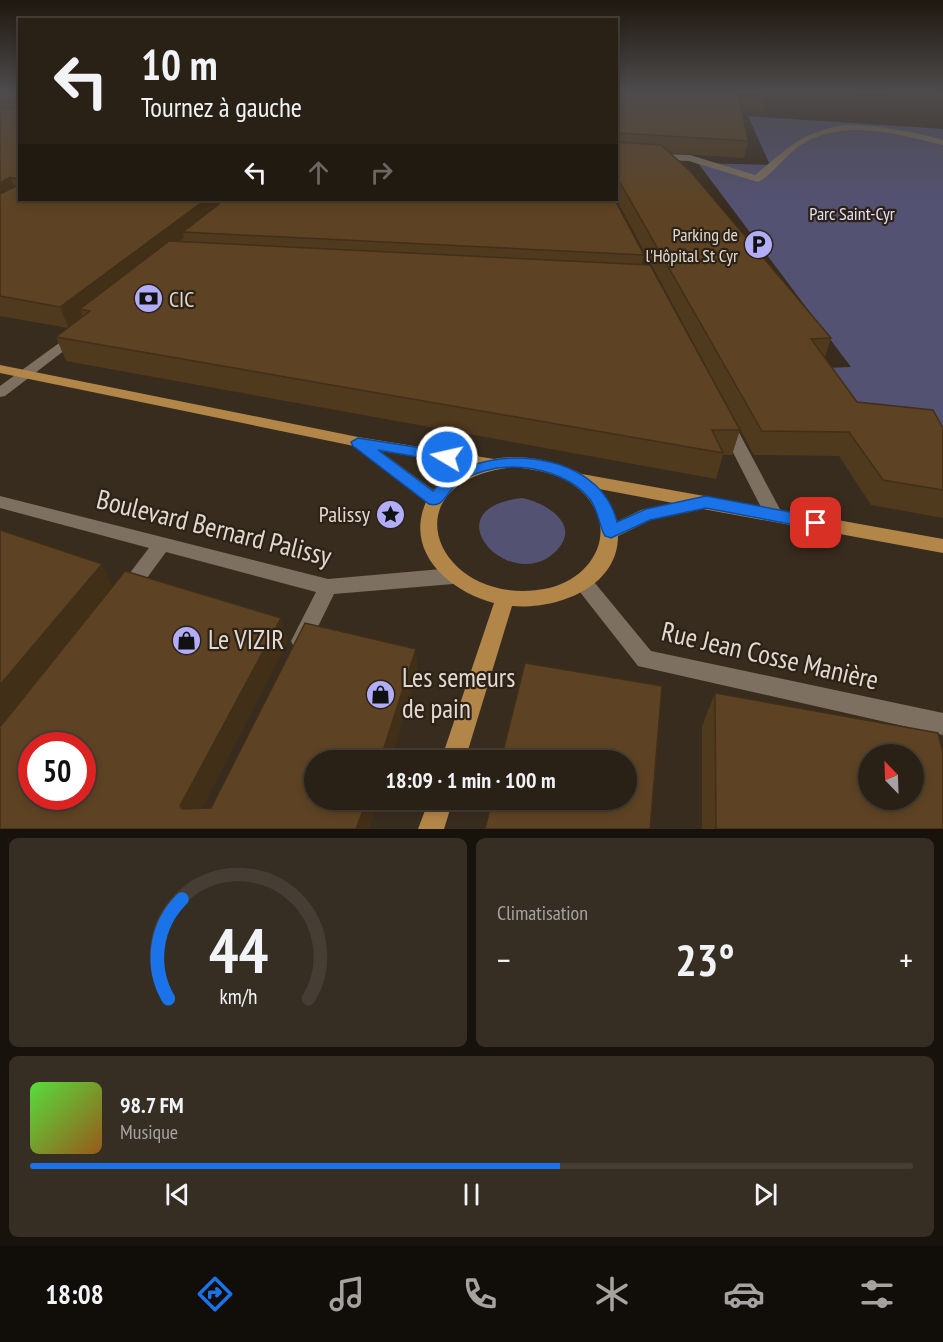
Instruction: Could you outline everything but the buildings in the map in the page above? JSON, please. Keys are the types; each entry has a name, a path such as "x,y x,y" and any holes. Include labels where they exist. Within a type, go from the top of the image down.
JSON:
{"main road":[{"path":"0,369 358,442 492,464"},
{"path":"358,442 435,500"},
{"path":"514,462 557,469 577,479 594,494 607,512 611,532 607,553 598,569 583,582 560,593 533,598 505,598 476,590 453,576 436,558 428,539 428,519 435,500 448,484 468,471 492,464 514,462"},
{"path":"577,479 943,546"},
{"path":"611,532 646,515 706,502"},
{"path":"456,750 505,598"},
{"path":"431,829 438,810"}],"street":[{"path":"618,155 690,158 758,179 788,149 818,132 827,131"},
{"path":"887,131 943,142"},
{"path":"0,393 83,329"},
{"path":"718,409 774,515"},
{"name":"Boulevard Bernard Palissy","path":"0,502 328,587 453,576"},
{"path":"111,610 162,544"},
{"name":"Rue Jean Cosse Manière","path":"583,582 645,659 943,724"},
{"path":"291,661 328,587"}],"green space":[{"name":"Parc Saint-Cyr","path":"755,131 943,131 943,435 832,420 798,369 851,367 698,163 770,165"},
{"path":"522,498 551,510 564,525 565,534 562,543 554,553 536,563 517,563 499,556 486,545 480,531 482,517 495,505"}],"place":[{"name":"Parking de l'Hôpital St Cyr","path":"759,245"},
{"name":"CIC","path":"148,299"},
{"name":"Palissy","path":"391,514"},
{"name":"Le VIZIR","path":"187,640"},
{"name":"Les semeurs de pain","path":"381,694"}],"route":[{"path":"447,457 358,442 435,500 448,484 468,471 492,464 514,462 557,469 577,479 594,494 607,512 611,532 646,515 706,502 816,523"}]}
